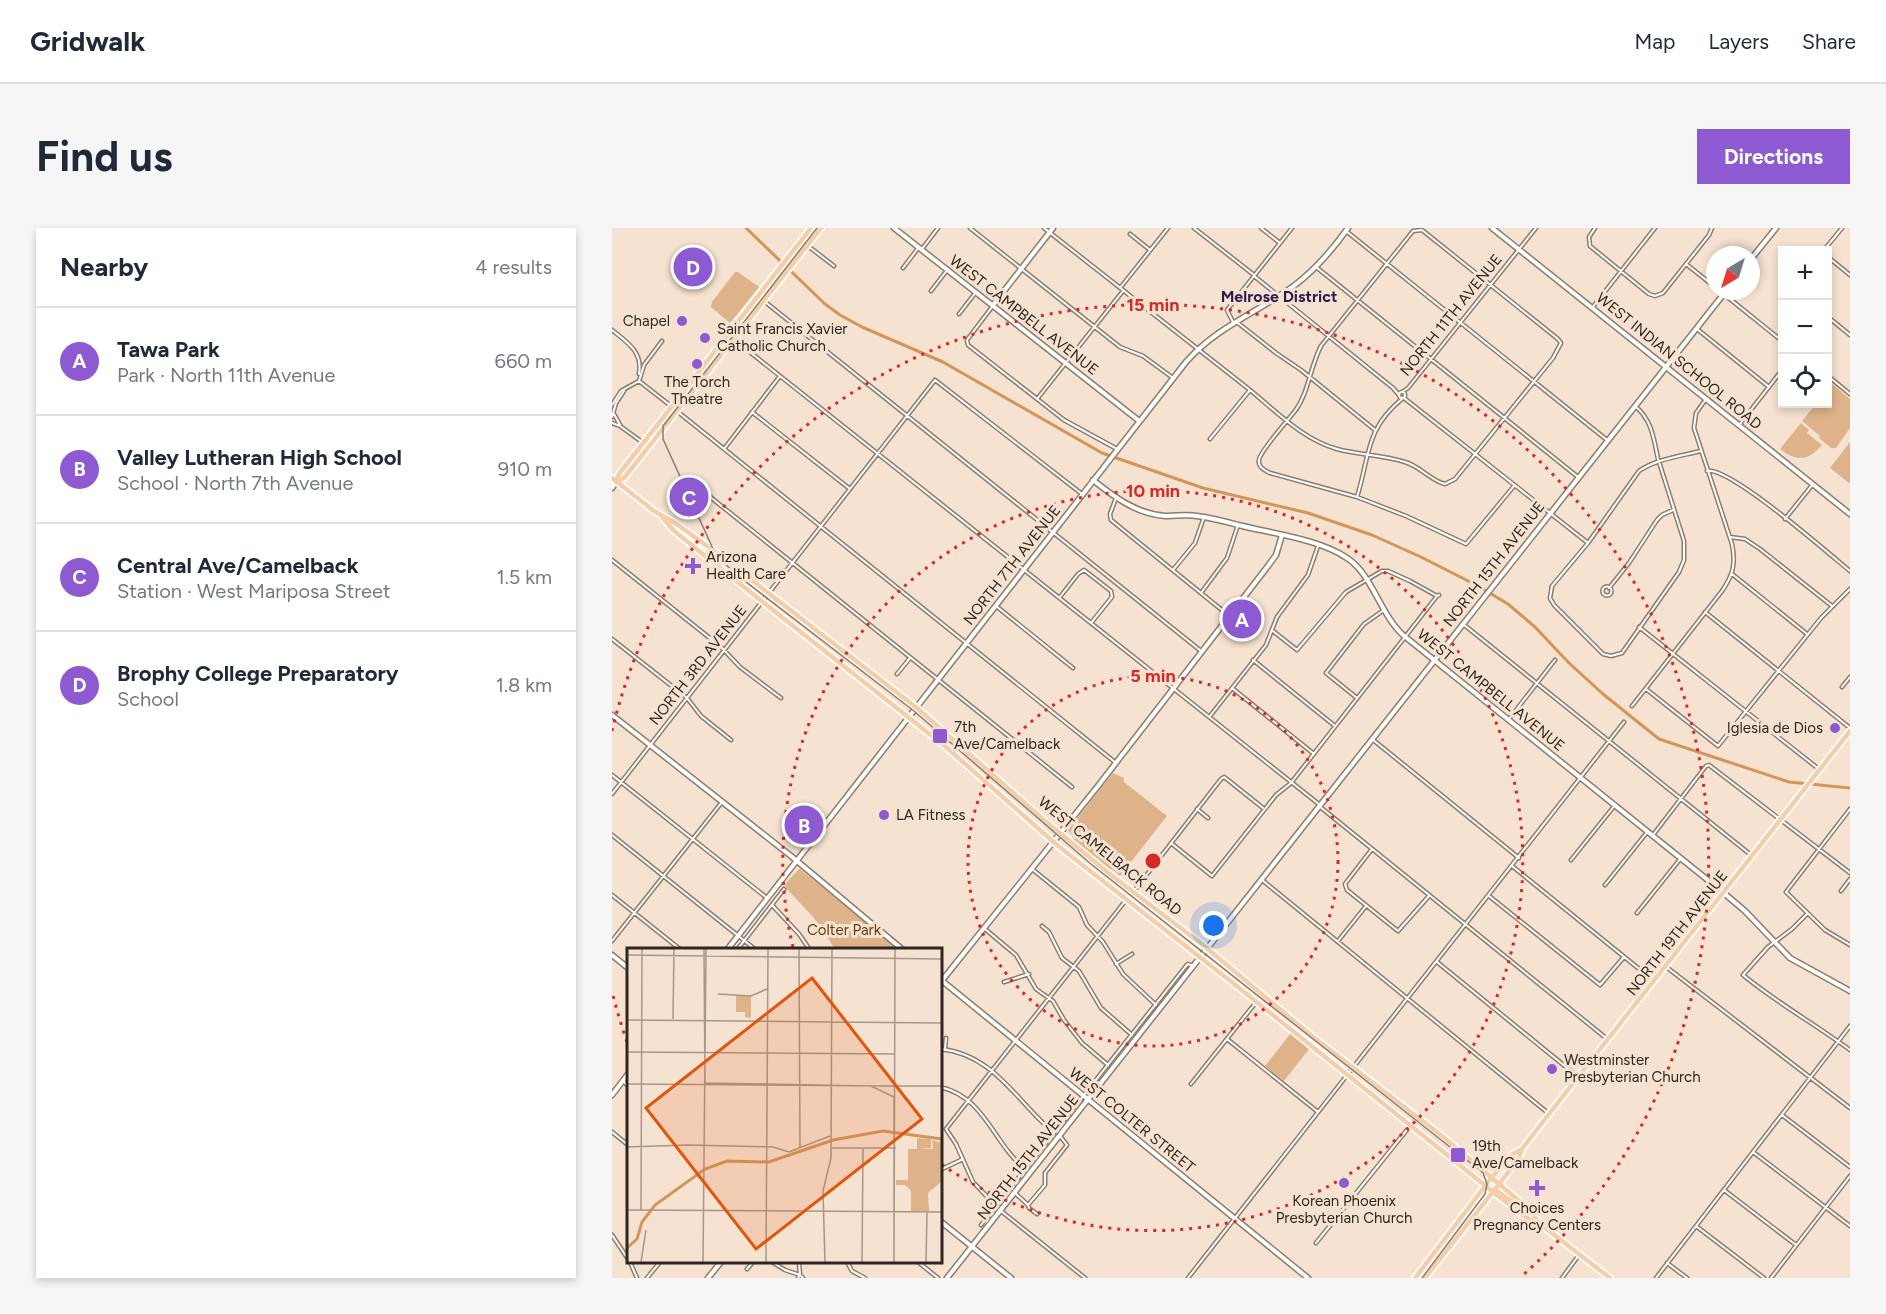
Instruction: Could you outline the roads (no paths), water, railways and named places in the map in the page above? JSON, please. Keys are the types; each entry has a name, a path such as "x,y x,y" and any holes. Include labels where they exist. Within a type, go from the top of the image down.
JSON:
{"main road":[{"path":"614,480 811,228"},
{"path":"614,480 624,478 821,228"},
{"name":"WEST CAMELBACK ROAD","path":"614,480 659,514 691,534 917,708 1132,893 1207,949 1492,1177 1530,1210 1540,1224"},
{"name":"WEST CAMELBACK ROAD","path":"659,514 677,533 976,772 1053,841 1257,1001 1490,1190 1527,1218 1540,1224 1610,1278"},
{"path":"677,533 691,534"},
{"name":"NORTH 19TH AVENUE","path":"1415,1278 1518,1160 1522,1149 1820,771 1850,729"},
{"name":"NORTH 19TH AVENUE","path":"1425,1278 1490,1190 1492,1177 1513,1154 1522,1149"},
{"path":"1490,1190 1523,1209 1530,1210"}],"street":[{"name":"WEST CAMPBELL AVENUE","path":"894,228 977,291 1139,421"},
{"path":"903,268 939,228"},
{"path":"970,228 1120,347 1149,359 1173,378"},
{"path":"1044,228 1287,421 1312,439 1330,446 1411,464 1445,484 1455,479 1553,358 1561,344 1558,339 1422,230 1413,231 1328,336 1313,361 1300,403 1287,421 1260,456 1260,464 1263,470 1270,473 1357,497 1406,516 1466,544 1514,486"},
{"path":"1053,228 966,342 1074,427 1115,451"},
{"path":"1036,399 1094,327 1168,228"},
{"path":"1194,228 1588,543"},
{"path":"1261,228 1280,243"},
{"path":"1292,228 1227,310 1234,321 1375,430"},
{"name":"WEST INDIAN SCHOOL ROAD","path":"1492,228 1850,514"},
{"name":"NORTH 11TH AVENUE","path":"1357,497 1375,430 1536,228"},
{"path":"1595,228 1588,241 1593,249 1649,294 1657,296 1663,293 1709,235 1712,228"},
{"path":"1592,308 1655,228"},
{"path":"1760,248 1776,228"},
{"path":"1827,246 1842,228"},
{"path":"1347,230 1607,440"},
{"name":"NORTH 7TH AVENUE","path":"728,948 1173,378 1198,349 1234,321 1278,296 1317,267 1347,230"},
{"path":"1130,234 1150,250"},
{"path":"807,246 834,266"},
{"path":"1832,261 1850,275"},
{"path":"1686,264 1706,280"},
{"path":"1317,267 1578,477"},
{"path":"931,291 948,269"},
{"path":"959,314 977,291"},
{"name":"NORTH 15TH AVENUE","path":"947,1278 1717,300"},
{"path":"1733,300 1778,337"},
{"path":"764,301 1202,651"},
{"path":"1832,321 1850,335"},
{"path":"1696,328 1769,387"},
{"path":"612,330 636,351 640,362 639,379"},
{"path":"729,332 734,339 1024,568 1608,1040"},
{"path":"612,405 618,395 639,379 646,362 662,341"},
{"path":"1740,425 1778,375"},
{"path":"724,449 780,376"},
{"path":"639,379 671,406"},
{"name":"NORTH 3RD AVENUE","path":"612,794 935,380 1082,494"},
{"path":"1832,380 1850,394"},
{"path":"620,426 613,416 616,403 625,389"},
{"path":"1210,439 1250,390"},
{"path":"1632,706 1722,591 1732,574 1734,554 1730,537 1694,428 1694,419 1706,399"},
{"path":"1635,406 1647,417 1659,462 1673,510 1684,541 1684,560 1679,572 1622,652 1616,656 1608,656 1597,649 1554,605 1550,594 1552,586 1588,543 1639,471 1648,465 1659,462 1701,450"},
{"path":"677,412 1116,763"},
{"path":"752,412 850,489"},
{"path":"612,423 620,426 643,443"},
{"path":"1707,471 1713,470 1736,481 1850,571"},
{"path":"612,488 614,480"},
{"name":"WEST CAMPBELL AVENUE","path":"1093,480 1128,505 1154,514 1204,517 1239,525 1318,546 1349,559 1366,580 1395,627 1406,637 1723,892 1798,964 1850,991"},
{"path":"1785,519 1813,484"},
{"path":"697,490 704,493 793,563 1072,787"},
{"path":"1116,498 1110,514 1111,520 1228,615"},
{"path":"1610,588 1657,520 1673,510"},
{"path":"1173,570 1195,543 1204,517"},
{"path":"1201,593 1227,558 1239,525"},
{"path":"942,980 1116,763 1228,615 1272,561 1282,535"},
{"path":"1730,537 1744,539 1760,549 1832,606"},
{"path":"1209,717 1266,645 1277,617 1308,575 1318,546"},
{"path":"612,561 725,650 740,667 781,698"},
{"path":"1060,597 1078,574 1084,570 1111,591 1112,597 1092,623"},
{"path":"1171,843 1212,876 1264,809 1291,783 1438,595 1388,571 1377,573 1346,592 1297,650 1273,631"},
{"path":"1732,574 1807,634"},
{"path":"1646,689 1718,746 1807,634 1850,589"},
{"path":"996,606 1074,668"},
{"path":"1357,698 1326,673 1364,624 1384,610"},
{"path":"1705,612 1850,729"},
{"path":"1463,624 1752,856"},
{"path":"1639,627 1820,771"},
{"path":"612,639 687,698 701,716 731,740"},
{"path":"897,674 911,657"},
{"path":"1253,660 1335,726"},
{"path":"1509,719 1555,660"},
{"path":"1842,687 1850,677"},
{"path":"1232,688 1314,754"},
{"path":"612,715 722,801 901,948"},
{"path":"1188,1278 1624,722"},
{"path":"1372,739 1519,858"},
{"path":"1653,835 1709,765 1849,871"},
{"path":"612,775 767,899"},
{"path":"1132,893 1221,778 1224,777 1264,809"},
{"path":"612,941 722,801"},
{"path":"1571,860 1615,805"},
{"path":"1850,809 1786,892 1825,930 1850,945"},
{"path":"1197,810 1208,818"},
{"path":"1605,885 1648,831"},
{"path":"612,836 754,948"},
{"path":"1372,849 1344,887 1366,906 1398,931 1429,896"},
{"path":"1637,913 1681,858"},
{"path":"1512,866 1654,981"},
{"path":"1032,868 1076,904 1087,925 1098,936 1116,964 1135,987 1156,1005"},
{"path":"1841,891 1850,879"},
{"path":"1262,880 1549,1114"},
{"path":"738,948 784,889"},
{"path":"612,895 678,948"},
{"path":"1489,896 1600,986 1624,957"},
{"path":"946,1129 1127,899"},
{"path":"772,905 809,948"},
{"path":"1338,942 1366,906"},
{"path":"1806,914 1792,929 1773,942 1743,975 1770,996 1818,1025 1850,1050"},
{"path":"1042,926 1049,932 1062,958 1079,972 1101,1008 1132,1035"},
{"path":"984,928 1016,955 1036,988 1049,998 1082,1043 1108,1065"},
{"path":"1116,964 1132,954"},
{"path":"612,955 627,967"},
{"path":"1437,962 1579,1077"},
{"name":"NORTH 15TH AVENUE","path":"981,1225 1186,966 1190,964 1194,966"},
{"path":"1665,966 1850,1108"},
{"path":"1004,982 1029,974"},
{"name":"WEST COLTER STREET","path":"942,982 1308,1278"},
{"path":"1168,989 1173,993"},
{"path":"1191,1084 1257,1001"},
{"path":"1656,1278 1850,1026"},
{"path":"946,1038 943,1049 964,1053 992,1069 1035,1116 1054,1133"},
{"path":"1227,1039 1319,1113"},
{"path":"612,1095 627,1076"},
{"path":"623,1082 627,1085"},
{"path":"942,1088 960,1093 968,1100 986,1118 1010,1155 1025,1169"},
{"path":"1782,1115 1850,1167"},
{"path":"1316,1244 1411,1125"},
{"path":"946,1129 956,1144 973,1182 997,1206"},
{"path":"612,1132 614,1136 627,1144"},
{"path":"1028,1204 1045,1185 1045,1173 1067,1145 1060,1136"},
{"path":"1754,1152 1850,1226"},
{"path":"942,1169 963,1159"},
{"path":"1771,1278 1850,1176"},
{"path":"1724,1190 1796,1245"},
{"path":"1015,1193 1037,1214"},
{"path":"1001,1211 1085,1278"},
{"path":"942,1223 1011,1278"},
{"path":"1696,1226 1764,1278"},
{"path":"612,1235 627,1257"},
{"path":"1562,1278 1580,1255"},
{"path":"630,1263 637,1278"},
{"path":"647,1278 659,1263"},
{"path":"708,1278 720,1263"},
{"path":"747,1269 752,1263"},
{"path":"774,1263 801,1276"},
{"path":"848,1263 852,1271 865,1278"},
{"path":"919,1263 938,1278"},
{"path":"1667,1263 1687,1278"}],"waterway":[{"path":"746,228 825,304 840,315 943,362 1102,453 1203,488 1308,513 1372,535 1478,586 1508,604 1535,627 1603,694 1659,739 1789,782 1850,788"}],"tram line":[{"path":"817,228 663,426 663,439 714,551 737,575 914,711 1091,864 1483,1173 1487,1184 1485,1194 1422,1278"}],"place":[{"name":"Brophy College Preparatory","path":"693,267"},
{"name":"Chapel","path":"682,321"},
{"name":"Saint Francis Xavier Catholic Church","path":"705,338"},
{"name":"The Torch Theatre","path":"697,364"},
{"name":"Central Ave/Camelback","path":"689,497"},
{"name":"Arizona Health Care","path":"693,566"},
{"name":"Tawa Park","path":"1242,619"},
{"name":"Iglesia de Dios","path":"1835,728"},
{"name":"7th Ave/Camelback","path":"940,736"},
{"name":"LA Fitness","path":"884,815"},
{"name":"Valley Lutheran High School","path":"804,825"},
{"name":"Westminster Presbyterian Church","path":"1552,1069"},
{"name":"19th Ave/Camelback","path":"1458,1155"},
{"name":"Korean Phoenix Presbyterian Church","path":"1344,1183"},
{"name":"Choices Pregnancy Centers","path":"1537,1188"}],"district":[{"name":"Melrose District","path":"1279,296"}],"park label":[{"name":"Colter Park","path":"844,930"}]}
